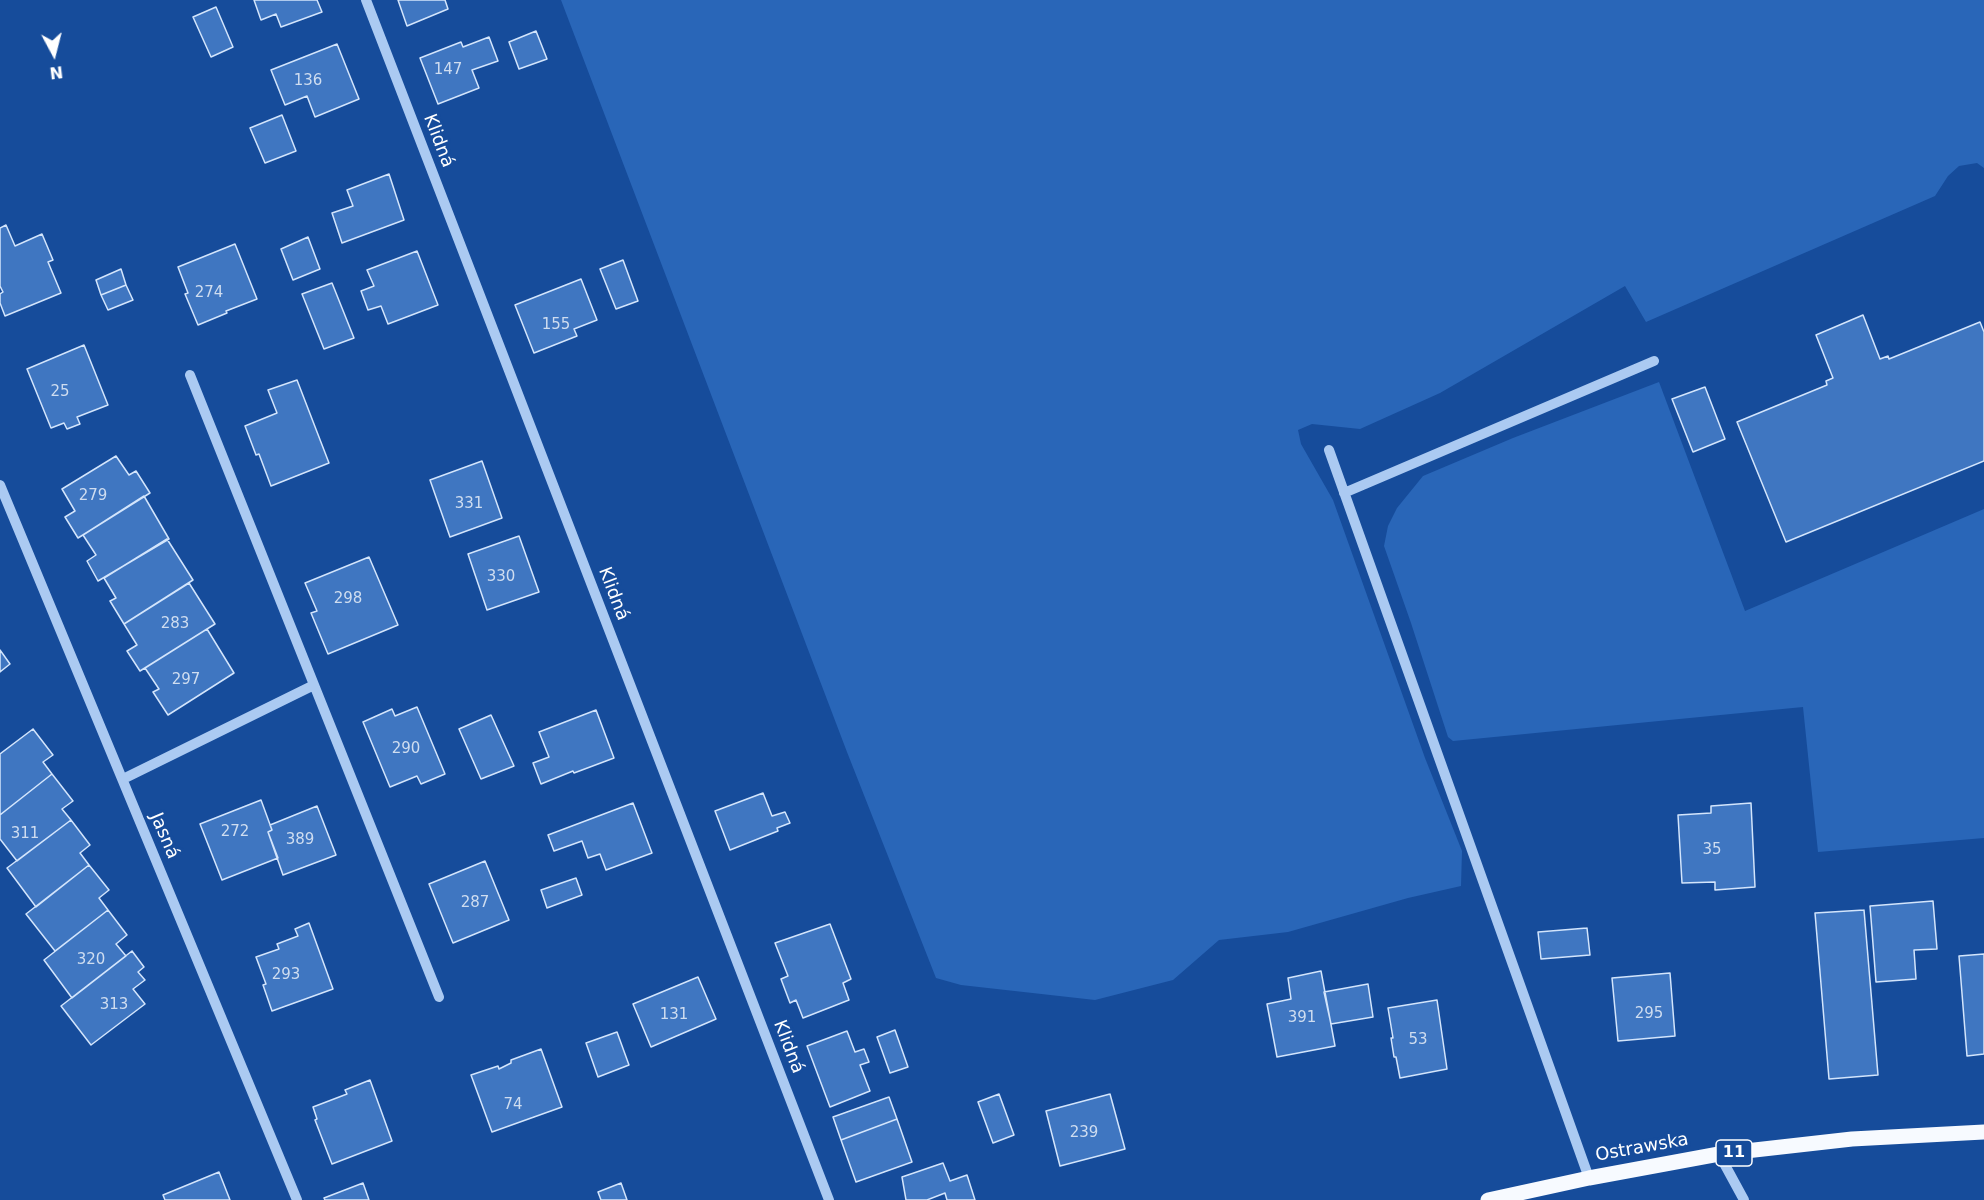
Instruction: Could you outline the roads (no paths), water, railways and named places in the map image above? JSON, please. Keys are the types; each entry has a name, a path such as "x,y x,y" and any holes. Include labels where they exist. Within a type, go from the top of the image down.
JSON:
{"main road":[{"name":"Ostrawska","path":"1488,1200 1589,1178 1719,1154 1852,1139 1984,1132"}],"street":[{"name":"Klidná","path":"366,0 829,1200"},
{"path":"1344,493 1654,361"},
{"path":"190,375 439,997"},
{"path":"1329,450 1589,1178"},
{"name":"Jasná","path":"0,485 297,1200"},
{"path":"123,779 314,685"},
{"path":"1719,1154 1744,1200"}]}
